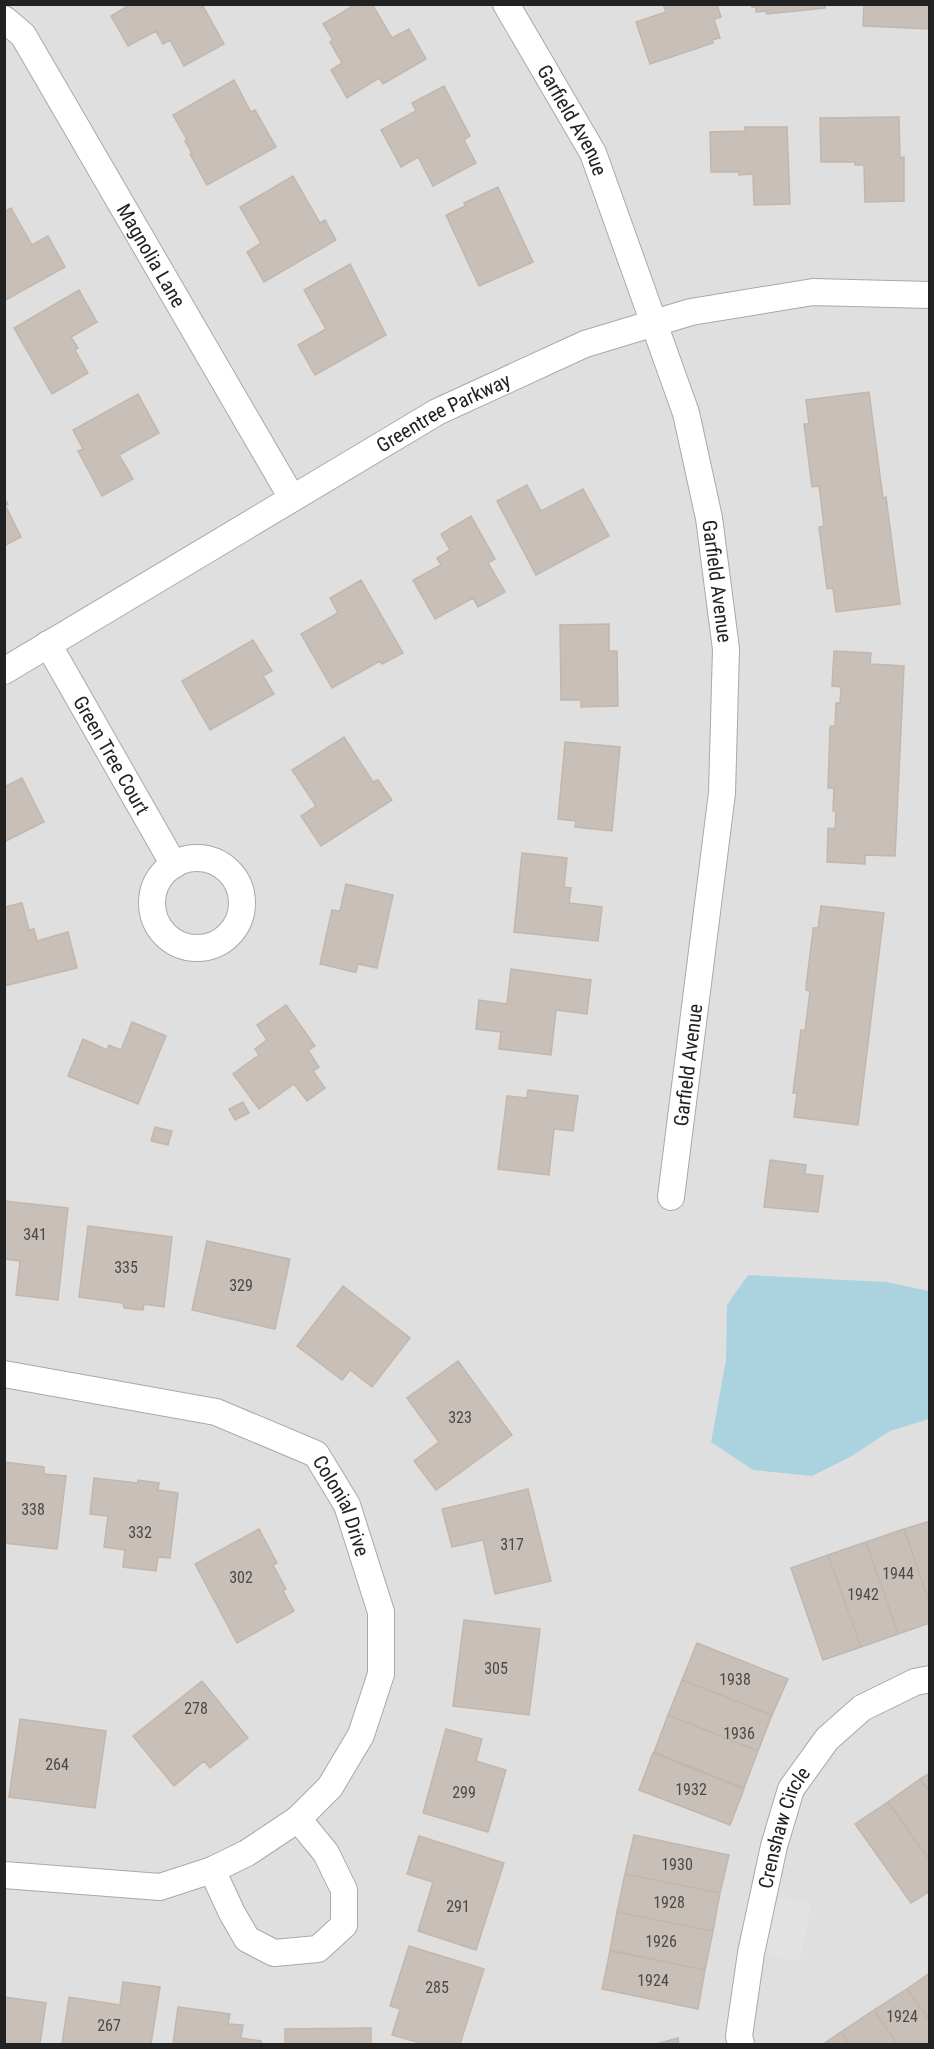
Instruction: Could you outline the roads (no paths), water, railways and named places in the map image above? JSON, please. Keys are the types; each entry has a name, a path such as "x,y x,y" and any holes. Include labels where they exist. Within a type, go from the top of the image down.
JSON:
{"street":[{"name":"Garfield Avenue","path":"506,4 593,153 686,413 709,519 726,649 723,793 670,1197"},
{"name":"Magnolia Lane","path":"4,19 24,35 292,498"},
{"name":"Greentree Parkway","path":"4,671 437,412 585,345 692,312 813,292 930,295"},
{"name":"Green Tree Court","path":"48,644 174,865"},
{"name":"Colonial Drive","path":"4,1374 216,1412 316,1454 347,1505 381,1612 381,1674 360,1736 330,1787 298,1820 247,1852 212,1870 160,1887 4,1875"},
{"name":"Crenshaw Circle","path":"741,2044 739,2036 751,1953 774,1846 791,1789 827,1739 862,1708 915,1682 930,1679"},
{"path":"212,1870 247,1939 274,1953 318,1949 344,1925 344,1890 326,1852 298,1820"}],"water":[{"path":"748,1275 886,1282 929,1291 929,1419 890,1431 850,1457 812,1476 753,1470 711,1442 726,1360 727,1305"}]}
